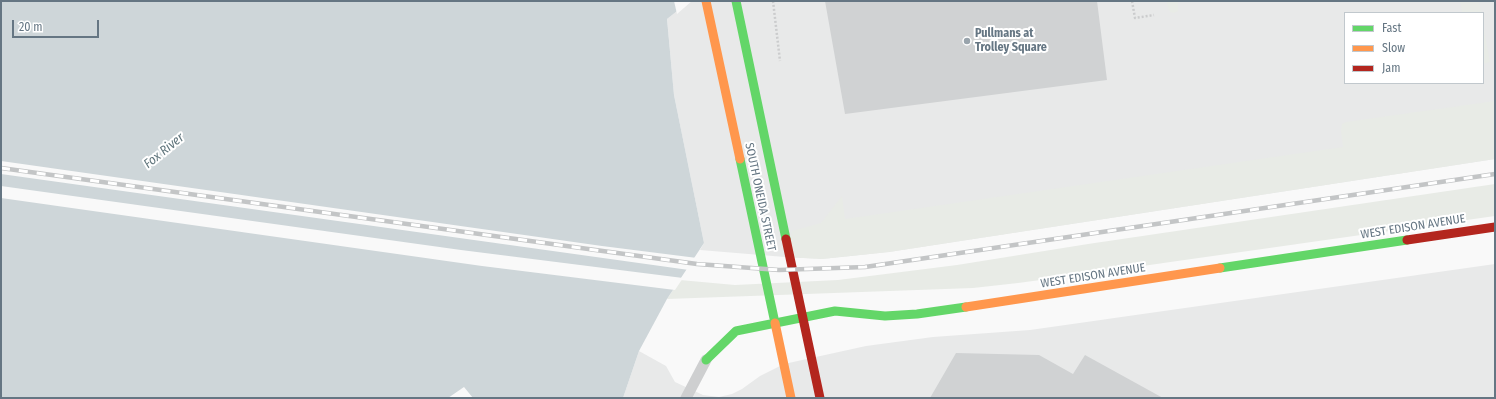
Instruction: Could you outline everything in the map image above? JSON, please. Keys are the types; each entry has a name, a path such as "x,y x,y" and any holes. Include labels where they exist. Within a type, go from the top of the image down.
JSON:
{"main road":[{"name":"SOUTH ONEIDA STREET","path":"706,1 791,398"},
{"name":"SOUTH ONEIDA STREET","path":"736,1 820,398"},
{"name":"WEST EDISON AVENUE","path":"706,360 736,331 835,311 885,316 917,314 1495,227"}],"lane":[{"path":"686,398 706,360"}],"path":[{"path":"773,1 780,61"},
{"path":"1132,1 1134,18 1154,15"}],"shaded area":[{"path":"690,1 1495,1 1495,159 889,252 822,259 700,250 704,243 674,95 667,19"},
{"path":"1166,1 1178,1 1178,11 1174,13 1170,12"},
{"path":"1460,1 1479,1 1481,12 1462,12"},
{"path":"1484,30 1490,62 1484,64"},
{"path":"1495,101 1495,159 889,252 822,259 785,257 792,231 821,223 842,196 845,219 1343,147 1341,131 1342,124 1346,122"},
{"path":"1495,184 1495,216 1093,273 973,288 667,299 680,280 735,285 838,280 957,265 1088,244"},
{"path":"1495,264 1495,398 623,398 639,351 666,366 675,382 703,395 719,397 732,394 742,389 760,376 784,364 866,346 933,337 1030,330"}],"water":[{"name":"Fox River","path":"1,1 690,1 667,19 674,95 704,243 667,299 639,351 623,398 473,398 464,387 448,398 1,398"}],"pier":[{"path":"674,1 692,1 677,14"},
{"path":"1,161 602,246 697,258 689,270 1,174"},
{"path":"1,186 461,250 683,278 675,290 482,266 1,198"}],"building":[{"name":"Pullmans at Trolley Square","path":"825,1 1097,1 1107,80 845,114"},
{"path":"956,353 1039,355 1073,374 1085,355 1163,398 930,398"}],"railway":[{"path":"1,168 697,264 779,270 865,267 1495,174"}],"traffic: fast":[{"path":"736,1 786,239"},
{"path":"740,159 775,323"},
{"path":"1220,268 1407,240"},
{"path":"706,360 736,331 835,311 885,316 917,314 966,307"}],"traffic: slow":[{"path":"706,1 740,159"},
{"path":"966,307 1220,268"},
{"path":"775,323 791,398"}],"traffic: jam":[{"path":"1407,240 1495,227"},
{"path":"786,239 820,398"}],"place":[{"name":"Pullmans at Trolley Square","path":"967,41"}]}
